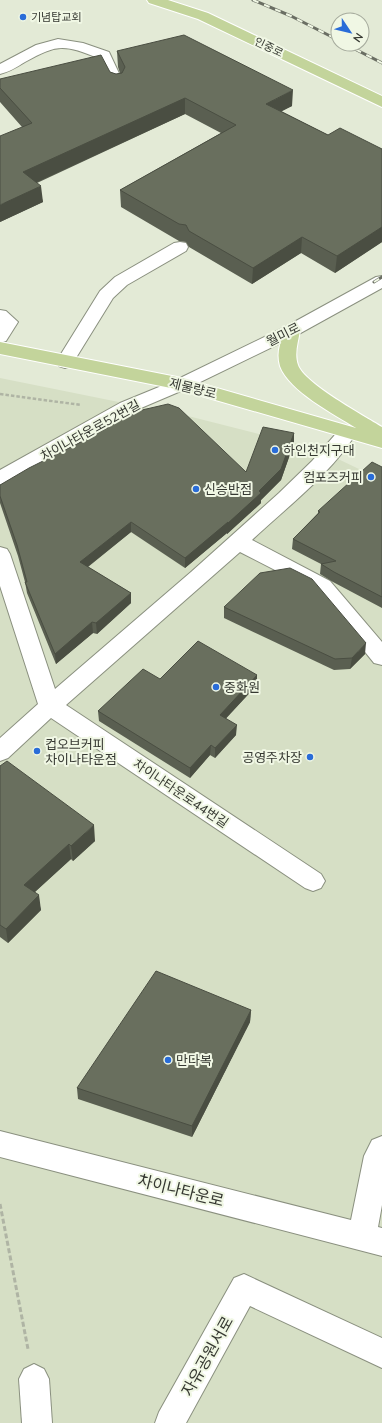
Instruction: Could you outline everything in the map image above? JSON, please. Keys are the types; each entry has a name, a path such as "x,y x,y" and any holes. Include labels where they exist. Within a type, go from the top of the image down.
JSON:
{"main road":[{"name":"인중로","path":"154,0 203,16 380,101"},
{"path":"291,331 287,356 290,370 306,386 382,435"},
{"name":"제물량로","path":"0,348 182,384 382,442"}],"street":[{"path":"0,70 51,44 61,43 104,55 117,84"},
{"path":"83,61 104,55"},
{"path":"0,70 27,72"},
{"path":"65,362 106,295 121,281 180,247"},
{"name":"월미로","path":"182,384 291,331 382,281"},
{"path":"0,315 9,322 0,337"},
{"name":"차이나타운로52번길","path":"0,479 127,407 182,384"},
{"path":"0,752 49,705 238,542 331,454 348,432"},
{"path":"238,542 323,586 382,657"},
{"path":"0,554 49,705"},
{"name":"차이나타운로44번길","path":"49,705 312,881"},
{"name":"차이나타운로","path":"0,1144 372,1239 378,1156 382,1149"},
{"name":"자유공원서로","path":"170,1423 244,1288 382,1353"},
{"path":"34,1379 37,1423"}],"path":[{"path":"0,394 88,406"},
{"path":"0,1204 34,1379"}],"shaded area":[{"path":"0,378 188,416 315,448 382,480 382,1423 0,1423"}],"building":[{"path":"184,35 293,90 266,104 328,135 340,128 382,149 382,227 337,256 302,237 253,268 189,231 186,225 179,224 120,190 236,125 185,98 23,172 41,186 0,205 0,136 32,123 0,88 0,79 101,55 110,72 116,74 122,73 125,67 117,51"},
{"path":"168,404 179,408 246,472 263,427 294,433 281,469 259,491 261,493 227,524 228,522 185,558 131,522 80,562 131,593 96,623 92,622 55,654 25,582 27,582 17,545 0,496 0,485 29,468 95,435 111,426 110,425 142,410"},
{"path":"372,462 382,467 382,597 321,564 336,561 293,539 320,512 318,511"},
{"path":"290,568 312,579 366,643 352,658 335,659 224,607 260,573"},
{"path":"198,641 257,675 220,715 237,725 215,748 211,745 190,768 98,711 143,669 160,679"},
{"path":"7,761 94,825 71,846 69,844 24,885 39,895 6,929 0,925 0,766"},
{"name":"만다복","path":"156,971 251,1010 192,1126 77,1088"}],"railway":[{"path":"253,0 291,16 330,36"},
{"path":"361,52 382,63"},
{"path":"374,282 382,277"}],"place":[{"name":"기념탑교회","path":"23,17"},
{"name":"하인천지구대","path":"275,450"},
{"name":"컴포즈커피","path":"371,477"},
{"name":"신승반점","path":"196,489"},
{"name":"중화원","path":"216,687"},
{"name":"컵오브커피 차이나타운점","path":"37,751"},
{"name":"공영주차장","path":"310,757"},
{"name":"만다복","path":"168,1060"}]}
